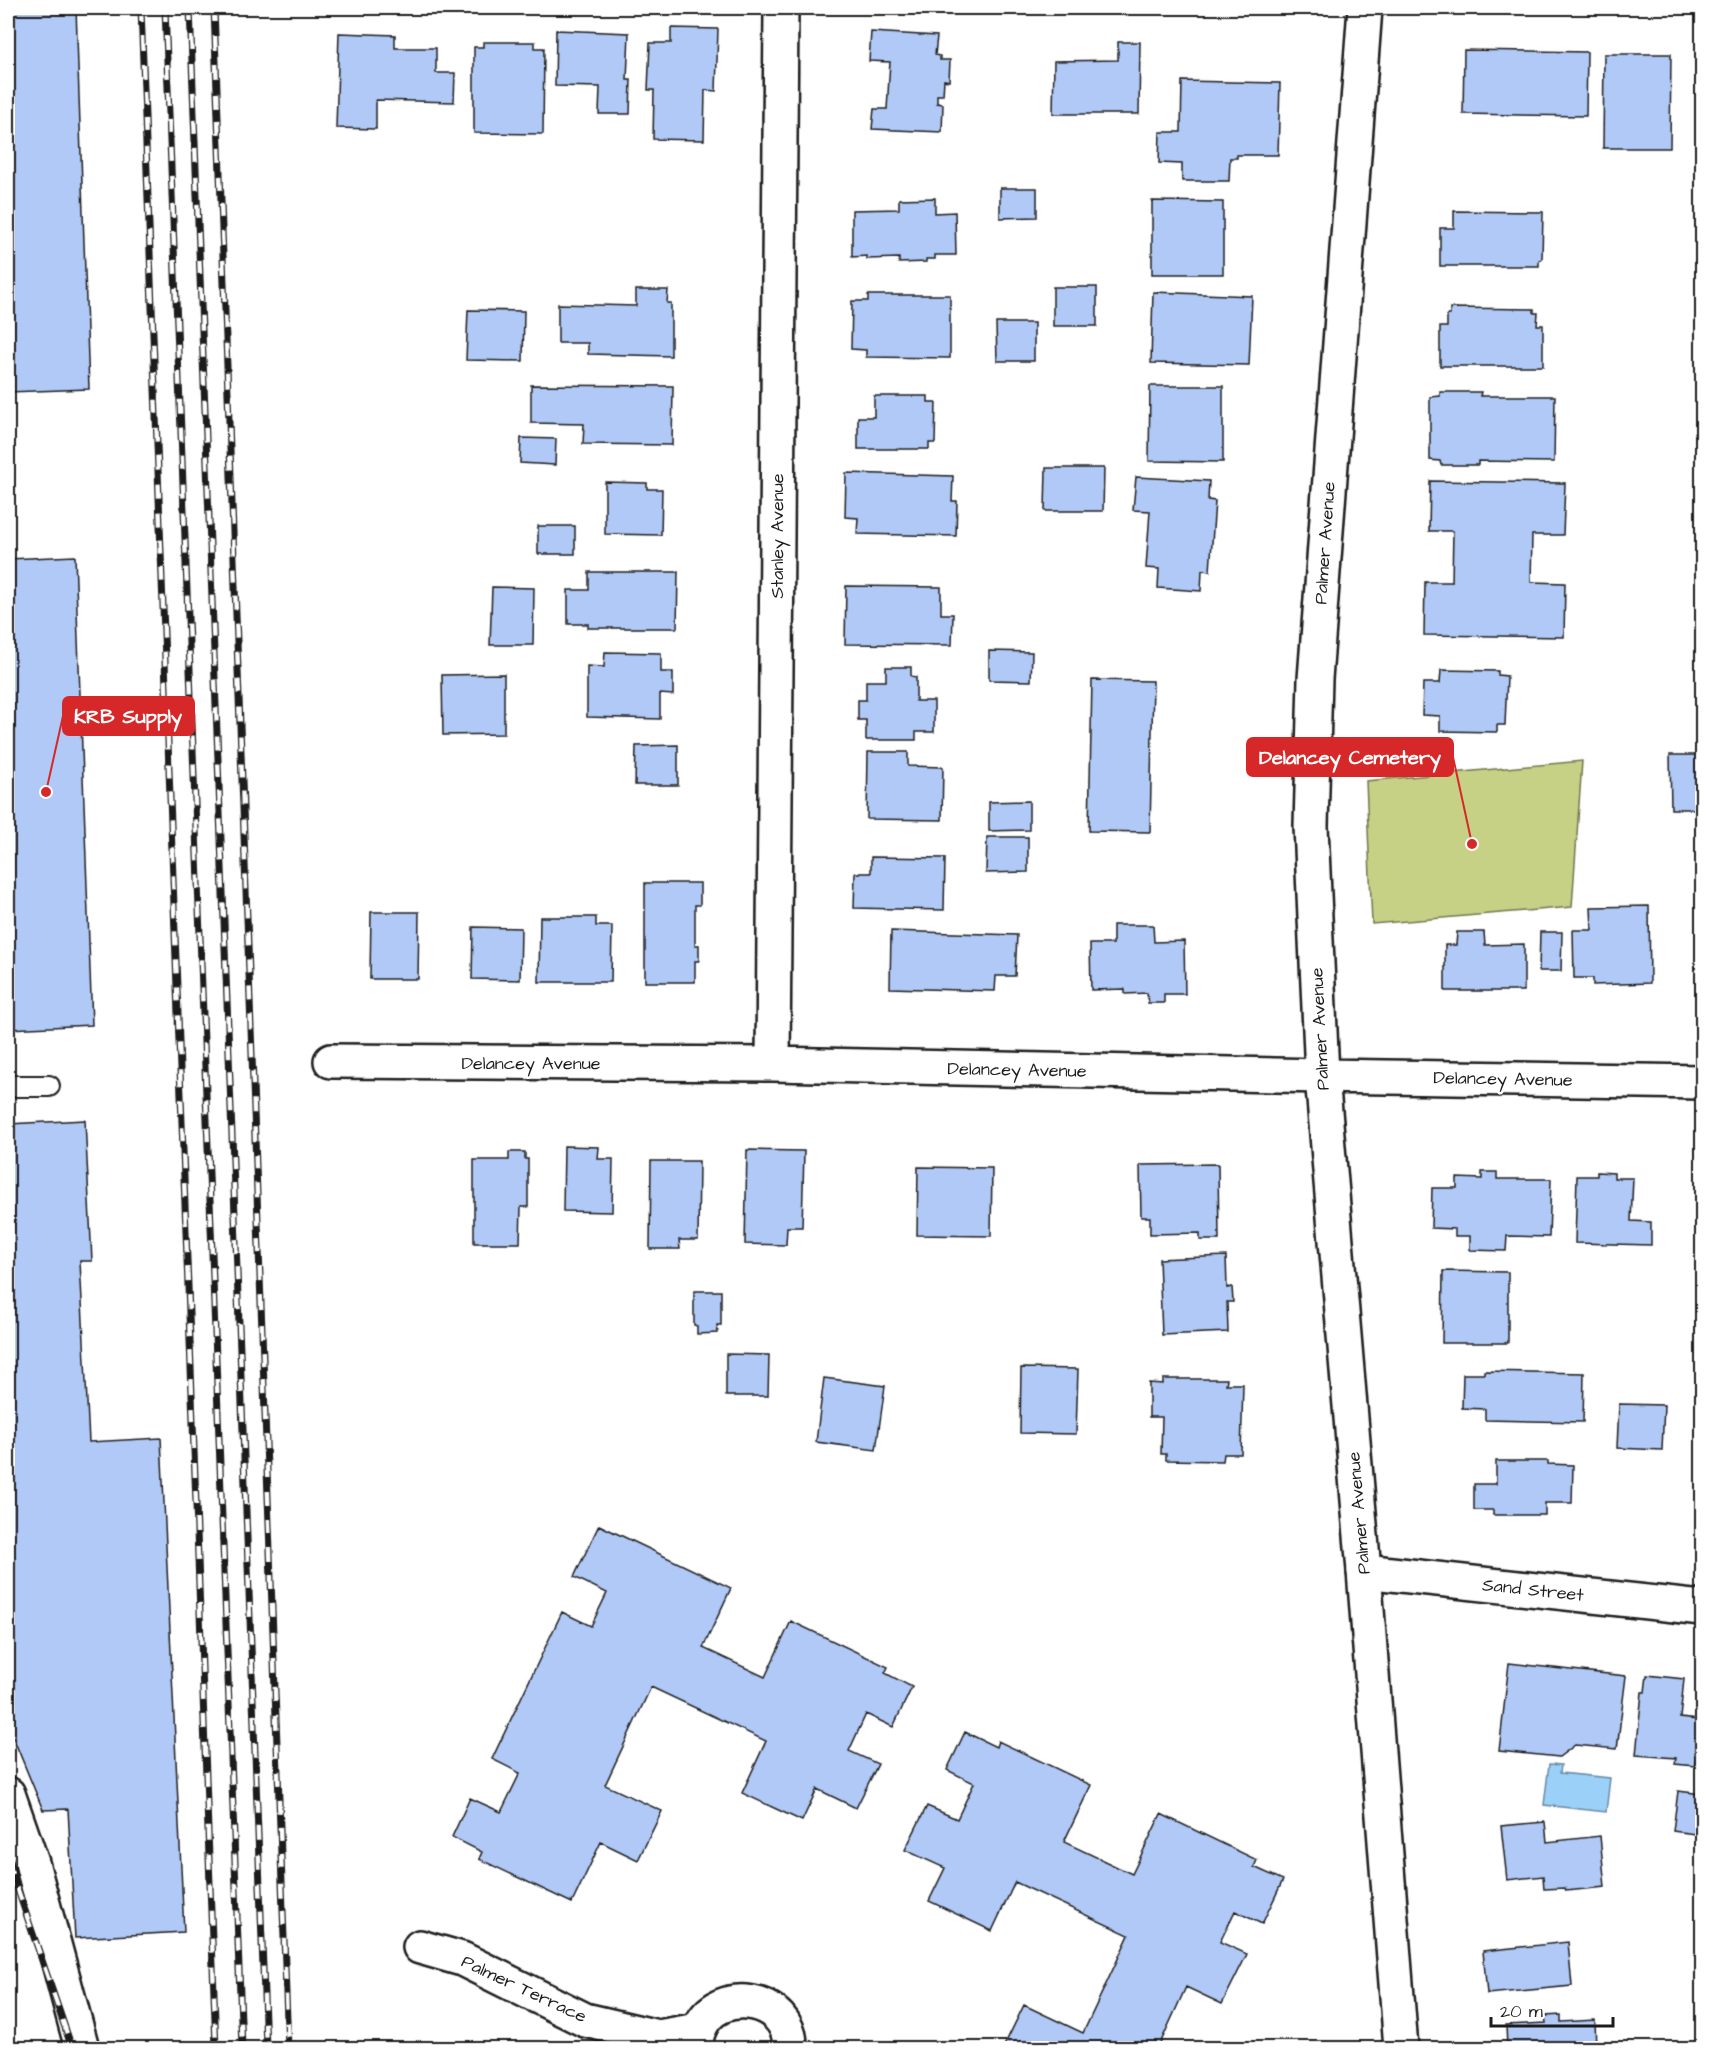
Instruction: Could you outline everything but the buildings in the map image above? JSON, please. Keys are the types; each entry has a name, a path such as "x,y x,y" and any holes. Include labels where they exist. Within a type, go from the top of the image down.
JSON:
{"street":[{"name":"Stanley Avenue","path":"773,1064 781,8"},
{"name":"Palmer Avenue","path":"1365,8 1315,679 1311,826 1322,1076 1364,1571 1401,2049"},
{"name":"Delancey Avenue","path":"331,1061 773,1064 1702,1082"},
{"name":"Sand Street","path":"1364,1571 1702,1608"},
{"path":"8,1794 32,1863 82,2049"},
{"name":"Palmer Terrace","path":"420,1947 462,1959 585,2020 658,2037 697,2039 707,2017 720,2007 743,2000 761,2003 775,2012 786,2026 791,2042 790,2049"}],"lane":[{"path":"8,1086 48,1086"}],"green space":[{"path":"1582,761 1572,907 1372,924 1366,781"}],"water":[{"path":"1549,1764 1561,1765 1560,1773 1610,1778 1606,1812 1544,1805"}],"railway":[{"path":"141,8 216,2048"},
{"path":"165,8 242,2048"},
{"path":"190,8 266,2048"},
{"path":"214,8 288,2048"},
{"path":"8,1861 72,2048"}],"place":[{"name":"KRB Supply","path":"46,792"},
{"name":"Delancey Cemetery","path":"1472,844"}]}
